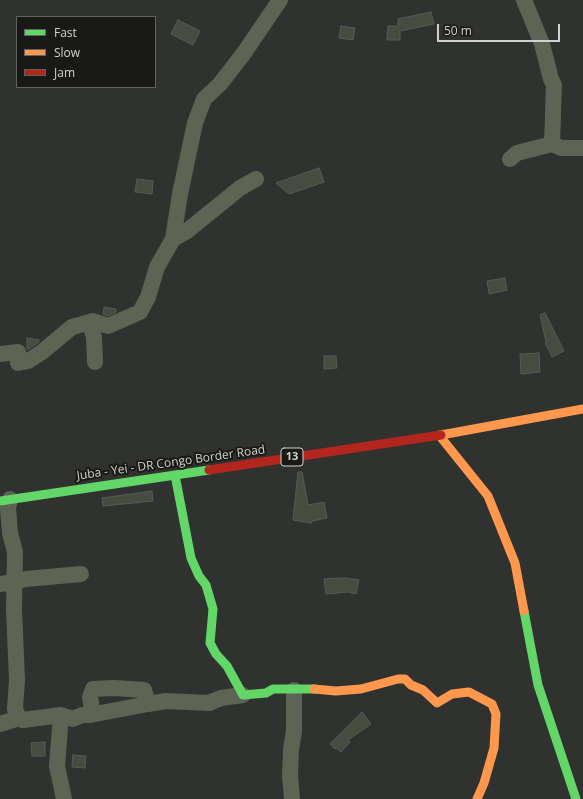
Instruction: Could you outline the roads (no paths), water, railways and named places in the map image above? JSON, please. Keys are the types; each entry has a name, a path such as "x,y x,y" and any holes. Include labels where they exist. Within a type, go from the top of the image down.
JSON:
{"street":[{"path":"0,354 18,352 18,363 28,361 42,352 72,327 93,321 108,326 140,312 148,297 157,267 173,239 180,194 195,123 204,99 220,84 244,53 280,0"},
{"path":"524,0 542,44 554,85 552,144"},
{"path":"510,159 517,153 552,144 561,148 583,148"},
{"path":"173,239 186,231 240,188 256,179"},
{"path":"89,322 94,337 95,362"},
{"name":"Juba - Yei - DR Congo Border Road","path":"5,500 439,435 583,409"},
{"path":"439,435 488,496 515,563 538,685 576,799"},
{"path":"175,475 191,558 198,576 206,585 214,609 211,618 210,643 216,654 227,666 243,695"},
{"path":"5,500 8,508 10,533 14,552 7,583 14,609 17,680 15,709 19,718"},
{"path":"7,583 26,579 81,574"},
{"path":"0,724 19,718 23,720 41,719 61,715 73,719 82,714 90,715 166,701 209,703 222,698 266,693 273,690 323,689 336,692 362,689 398,679 405,679 411,685 423,690 437,703 452,694 469,692 492,704 496,714 494,748 484,784 477,799"},
{"path":"90,715 92,709 90,697 93,689 114,688 144,690 148,704"},
{"path":"292,799 290,775 291,750 294,730 294,690"},
{"path":"61,715 57,766 64,799"}]}
